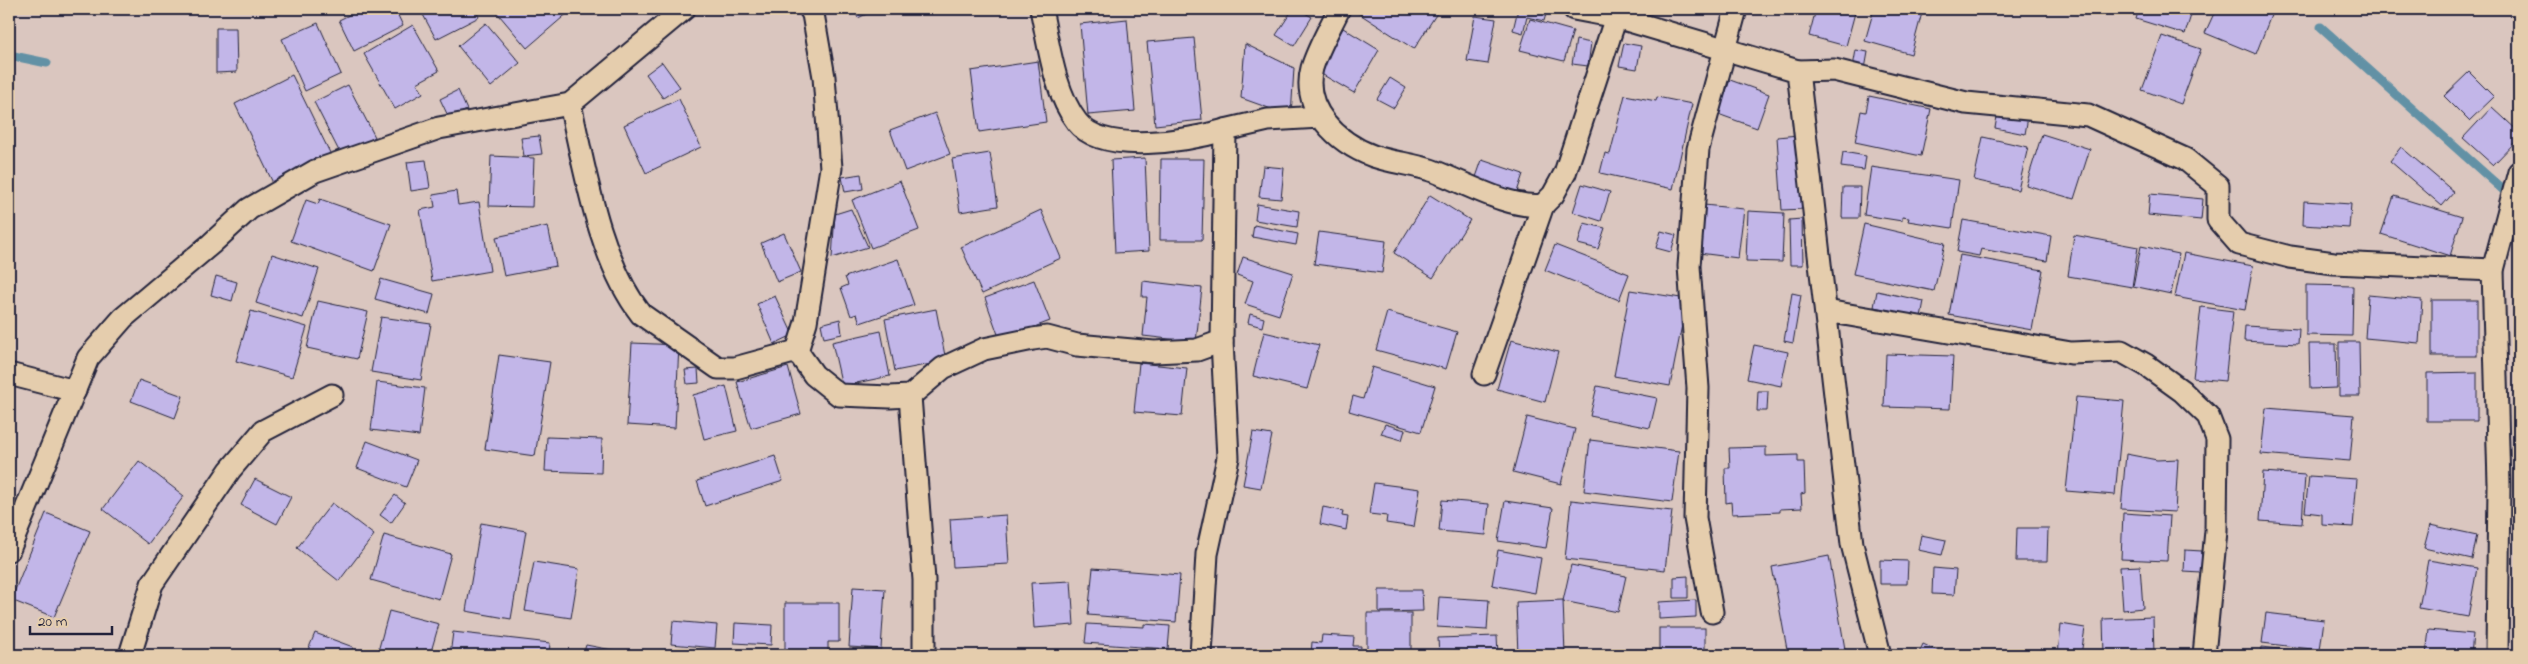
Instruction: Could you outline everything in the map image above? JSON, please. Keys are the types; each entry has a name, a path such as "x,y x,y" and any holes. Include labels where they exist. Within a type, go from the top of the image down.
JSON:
{"street":[{"path":"9,550 88,358 123,318 211,244 249,208 315,171 439,128 570,104 684,9"},
{"path":"797,351 806,322 831,168 824,77 813,14 810,9"},
{"path":"1041,9 1060,90 1077,123 1092,133 1113,141 1142,142 1198,137 1268,120 1320,117"},
{"path":"1339,9 1312,68 1310,91 1320,117 1345,143 1373,156 1433,171 1474,188 1529,207 1543,205"},
{"path":"1574,9 1616,17 1798,71 1834,70 1966,103 2088,115 2185,159 2218,186 2218,220 2239,244 2290,257 2334,263 2493,270"},
{"path":"1712,612 1695,518 1698,388 1690,266 1698,149 1736,9"},
{"path":"1484,374 1502,329 1543,205 1553,195 1565,173 1616,17"},
{"path":"1798,71 1852,544 1880,655"},
{"path":"570,104 590,191 611,258 632,302 641,314 718,368 735,368 797,351"},
{"path":"1201,655 1208,554 1228,458 1222,341 1225,130"},
{"path":"2497,655 2499,484 2493,270 2519,172"},
{"path":"1826,311 2071,353 2121,351 2146,365 2182,392 2208,416 2217,440 2216,530 2204,655"},
{"path":"797,351 814,375 839,395 864,398 910,396 943,368 984,349 1033,339 1047,338 1077,345 1154,352 1197,350 1222,341"},
{"path":"9,374 75,392"},
{"path":"130,655 152,584 230,470 264,431 332,395"},
{"path":"910,396 924,580 924,655"}],"building":[{"path":"307,9 317,9 311,14"},
{"path":"361,9 395,9 403,26 354,51 339,20"},
{"path":"420,9 475,9 479,17 436,39"},
{"path":"494,9 568,9 570,11 527,48"},
{"path":"854,9 877,9 858,18"},
{"path":"1293,9 1298,9 1312,17 1294,46 1276,35"},
{"path":"1352,9 1437,9 1439,10 1414,49"},
{"path":"1518,9 1546,14 1544,21 1527,17 1523,33 1513,30"},
{"path":"1816,9 1856,9 1846,46 1809,36"},
{"path":"1874,9 1923,9 1911,54 1865,41"},
{"path":"2139,9 2193,9 2185,34 2136,19"},
{"path":"2216,9 2273,10 2256,54 2205,33"},
{"path":"1475,16 1496,19 1488,64 1467,61"},
{"path":"1127,19 1135,111 1088,115 1080,24"},
{"path":"1530,19 1573,31 1564,61 1520,50"},
{"path":"318,23 341,74 305,91 282,39"},
{"path":"486,23 520,63 491,87 458,46"},
{"path":"413,25 439,71 417,83 423,93 395,109 364,54"},
{"path":"216,28 236,28 237,72 216,73"},
{"path":"1343,28 1379,50 1354,93 1318,72"},
{"path":"2162,36 2201,49 2181,104 2142,90"},
{"path":"1194,38 1202,120 1155,125 1147,42"},
{"path":"1576,40 1591,43 1588,66 1572,64"},
{"path":"1624,43 1641,46 1637,69 1619,66"},
{"path":"1245,44 1294,68 1291,116 1241,98"},
{"path":"1856,50 1868,52 1865,69 1853,67"},
{"path":"1038,61 1046,122 979,132 971,71"},
{"path":"662,62 680,87 663,98 646,74"},
{"path":"2469,72 2494,97 2469,121 2444,96"},
{"path":"292,75 332,157 274,185 235,104"},
{"path":"1390,78 1406,88 1394,108 1377,99"},
{"path":"1730,80 1769,94 1757,128 1718,114"},
{"path":"348,85 375,137 341,155 314,102"},
{"path":"458,90 467,110 449,118 440,99"},
{"path":"1625,95 1656,101 1657,97 1692,104 1673,189 1600,173 1605,153 1610,154"},
{"path":"1869,96 1931,109 1921,156 1855,142 1861,111 1866,112"},
{"path":"679,99 701,147 646,173 624,125"},
{"path":"2492,107 2519,132 2519,138 2493,165 2463,138"},
{"path":"1998,111 2028,117 2025,134 1995,128"},
{"path":"935,113 950,154 905,171 890,130"},
{"path":"2042,134 2090,149 2074,199 2026,185"},
{"path":"1798,135 1804,209 1782,210 1777,137"},
{"path":"539,136 542,154 524,156 521,138"},
{"path":"1983,137 2028,147 2018,190 1974,180"},
{"path":"2401,147 2454,192 2442,206 2390,161"},
{"path":"1843,152 1866,156 1864,170 1841,167"},
{"path":"990,153 998,206 960,212 952,159"},
{"path":"491,156 534,158 532,207 489,206"},
{"path":"1145,158 1149,251 1115,253 1111,160"},
{"path":"1161,159 1204,159 1202,240 1160,240"},
{"path":"426,160 430,188 411,191 407,162"},
{"path":"1482,160 1523,174 1516,195 1475,180"},
{"path":"1263,166 1284,168 1281,199 1259,197"},
{"path":"1871,167 1959,180 1952,228 1908,221 1909,218 1902,217 1902,221 1864,215"},
{"path":"861,174 863,189 845,192 842,177"},
{"path":"900,181 919,230 871,248 852,200"},
{"path":"1582,184 1610,192 1601,221 1573,212"},
{"path":"1843,187 1860,187 1859,218 1842,218"},
{"path":"456,191 458,205 479,202 490,271 432,281 420,210 435,207 433,195"},
{"path":"2150,194 2203,199 2201,220 2148,215"},
{"path":"1430,195 1470,220 1433,278 1394,253"},
{"path":"2394,196 2462,217 2450,256 2381,234"},
{"path":"320,199 391,224 374,271 291,241 306,200 318,204"},
{"path":"2304,201 2351,204 2349,228 2303,225"},
{"path":"1257,204 1299,211 1297,227 1255,220"},
{"path":"1704,205 1744,209 1738,258 1699,253"},
{"path":"851,209 868,247 832,258 835,214"},
{"path":"1041,210 1061,258 982,294 961,247"},
{"path":"1748,211 1784,213 1782,262 1746,261"},
{"path":"1802,219 1803,265 1790,265 1789,220"},
{"path":"1963,220 2051,236 2047,261 1981,249 1979,256 1957,252"},
{"path":"1584,223 1605,228 1598,249 1578,244"},
{"path":"1864,224 1945,243 1934,291 1853,274"},
{"path":"1254,225 1298,234 1296,245 1252,237"},
{"path":"548,226 556,266 504,276 496,237"},
{"path":"1661,231 1676,235 1671,252 1656,248"},
{"path":"1319,232 1386,241 1382,273 1314,264"},
{"path":"784,233 801,272 777,282 761,243"},
{"path":"2074,235 2138,247 2132,287 2068,276"},
{"path":"1555,245 1629,274 1619,300 1545,270"},
{"path":"2141,246 2179,254 2171,294 2133,286"},
{"path":"2184,253 2253,266 2245,310 2175,297"},
{"path":"272,254 319,269 303,318 256,303"},
{"path":"1960,255 2043,270 2032,330 1949,315"},
{"path":"1243,257 1293,273 1279,315 1245,304 1253,281 1237,275"},
{"path":"898,259 914,305 860,323 857,314 851,316 841,288 848,285 845,277"},
{"path":"216,276 237,282 232,301 211,295"},
{"path":"381,279 434,294 429,314 375,299"},
{"path":"1034,280 1050,321 1000,340 985,298"},
{"path":"1143,281 1202,288 1196,342 1143,336 1147,297 1142,297"},
{"path":"2306,285 2353,286 2352,336 2306,335"},
{"path":"1630,290 1687,299 1670,386 1614,376"},
{"path":"1877,291 1924,301 1921,317 1874,307"},
{"path":"1792,293 1801,295 1793,343 1784,341"},
{"path":"2368,295 2422,300 2419,343 2365,338"},
{"path":"775,296 793,335 774,344 757,304"},
{"path":"2432,300 2477,300 2477,356 2432,356"},
{"path":"318,301 368,312 357,359 307,348"},
{"path":"2201,307 2233,311 2225,381 2193,378"},
{"path":"936,309 946,361 895,371 885,319"},
{"path":"251,311 307,327 292,377 236,361"},
{"path":"1387,312 1457,332 1446,369 1376,350"},
{"path":"1250,314 1264,318 1262,327 1248,323"},
{"path":"381,317 431,324 421,380 371,372"},
{"path":"840,319 842,334 824,338 821,324"},
{"path":"2245,326 2299,329 2298,344 2244,341"},
{"path":"881,331 890,376 842,386 832,342"},
{"path":"1264,332 1319,345 1307,389 1253,376"},
{"path":"1511,340 1558,352 1545,402 1497,389"},
{"path":"2339,342 2359,342 2360,396 2339,396"},
{"path":"632,343 679,345 675,428 627,425"},
{"path":"2309,344 2336,344 2337,388 2310,389"},
{"path":"1754,345 1788,352 1781,386 1747,379"},
{"path":"1886,354 1953,356 1950,409 1884,407"},
{"path":"499,355 550,362 535,456 485,449"},
{"path":"1139,363 1187,368 1182,416 1134,412"},
{"path":"788,367 801,414 751,428 737,382"},
{"path":"1372,367 1435,386 1421,432 1349,411 1353,396 1363,399"},
{"path":"698,369 699,383 687,384 685,370"},
{"path":"2477,372 2477,421 2427,421 2427,373"},
{"path":"139,380 183,396 175,418 131,401"},
{"path":"377,382 425,388 419,436 371,430"},
{"path":"726,386 737,431 704,439 693,395"},
{"path":"1597,386 1657,398 1650,428 1590,416"},
{"path":"1758,391 1768,391 1767,411 1757,411"},
{"path":"2076,397 2124,401 2115,495 2066,491"},
{"path":"2266,408 2354,415 2350,461 2261,454"},
{"path":"1527,417 1575,429 1561,484 1513,472"},
{"path":"1385,424 1405,430 1402,440 1381,434"},
{"path":"1253,432 1272,435 1261,488 1243,485"},
{"path":"547,437 602,439 601,473 545,471"},
{"path":"1590,440 1679,451 1672,502 1584,491"},
{"path":"367,441 417,460 406,487 357,468"},
{"path":"1766,447 1766,456 1798,455 1798,462 1804,462 1805,493 1801,494 1802,508 1780,509 1780,512 1732,514 1731,502 1726,503 1725,468 1730,468 1729,448"},
{"path":"2126,454 2157,460 2178,459 2175,512 2121,509"},
{"path":"775,456 783,481 705,506 697,481"},
{"path":"139,461 184,496 148,544 103,509"},
{"path":"2263,472 2305,475 2302,524 2260,521"},
{"path":"2309,476 2357,479 2353,527 2322,525 2322,514 2305,512"},
{"path":"255,479 291,497 277,524 241,505"},
{"path":"1374,483 1420,489 1414,527 1386,523 1387,516 1369,514"},
{"path":"395,495 405,503 391,523 380,515"},
{"path":"1442,500 1489,504 1486,535 1439,531"},
{"path":"1571,500 1672,511 1665,570 1565,559"},
{"path":"1505,501 1553,508 1546,548 1498,541"},
{"path":"332,503 374,535 339,581 297,548"},
{"path":"1323,507 1343,511 1342,516 1348,517 1346,530 1320,524"},
{"path":"46,513 90,531 54,617 11,600"},
{"path":"2123,513 2170,516 2167,561 2121,559"},
{"path":"1006,515 1009,564 953,567 950,519"},
{"path":"481,523 526,531 511,619 466,611"},
{"path":"2430,525 2477,535 2472,559 2424,548"},
{"path":"2017,528 2048,528 2047,561 2016,561"},
{"path":"384,535 451,554 439,599 371,580"},
{"path":"1921,535 1946,540 1942,555 1918,550"},
{"path":"1498,550 1541,558 1535,593 1492,585"},
{"path":"2185,550 2202,551 2201,573 2184,572"},
{"path":"1829,556 1846,655 1788,655 1772,567"},
{"path":"1880,560 1908,561 1907,584 1880,584"},
{"path":"2428,560 2477,568 2468,617 2419,608"},
{"path":"534,562 579,569 571,618 525,611"},
{"path":"1571,565 1626,576 1618,612 1563,601"},
{"path":"2140,566 2143,608 2123,610 2120,567"},
{"path":"1093,568 1180,575 1176,622 1088,615"},
{"path":"1933,568 1956,570 1954,595 1932,594"},
{"path":"1688,576 1688,598 1674,598 1674,577"},
{"path":"1071,581 1074,625 1034,628 1031,583"},
{"path":"853,587 885,589 881,649 849,647"},
{"path":"1379,590 1422,590 1423,611 1379,612"},
{"path":"1439,597 1489,600 1487,630 1437,627"},
{"path":"1563,600 1565,655 1518,655 1516,602"},
{"path":"1696,600 1696,617 1659,619 1659,602"},
{"path":"785,603 839,603 839,642 828,642 828,655 785,655"},
{"path":"389,611 439,624 430,655 377,655"},
{"path":"1367,613 1411,613 1411,655 1367,655"},
{"path":"2266,613 2324,620 2320,650 2262,643"},
{"path":"2153,617 2154,655 2104,655 2103,619"},
{"path":"673,621 717,625 715,648 671,644"},
{"path":"735,623 772,625 771,645 734,643"},
{"path":"1087,624 1144,627 1144,624 1170,626 1168,649 1085,643"},
{"path":"2061,624 2085,628 2081,655 2058,655"},
{"path":"1659,628 1705,628 1705,655 1659,655"},
{"path":"2429,630 2473,634 2471,655 2426,655"},
{"path":"453,632 550,643 549,655 450,655"},
{"path":"315,633 353,647 350,655 306,655"},
{"path":"1322,635 1354,637 1353,646 1361,646 1360,655 1311,655 1312,642 1321,643"},
{"path":"1497,636 1498,655 1439,655 1438,638"},
{"path":"1923,644 1947,655 1918,655"},
{"path":"586,645 638,655 583,655"},
{"path":"2262,647 2331,655 2261,655"},
{"path":"1096,648 1151,655 1095,655"}],"waterway":[{"path":"2321,27 2511,197"},
{"path":"9,55 47,63"}]}
